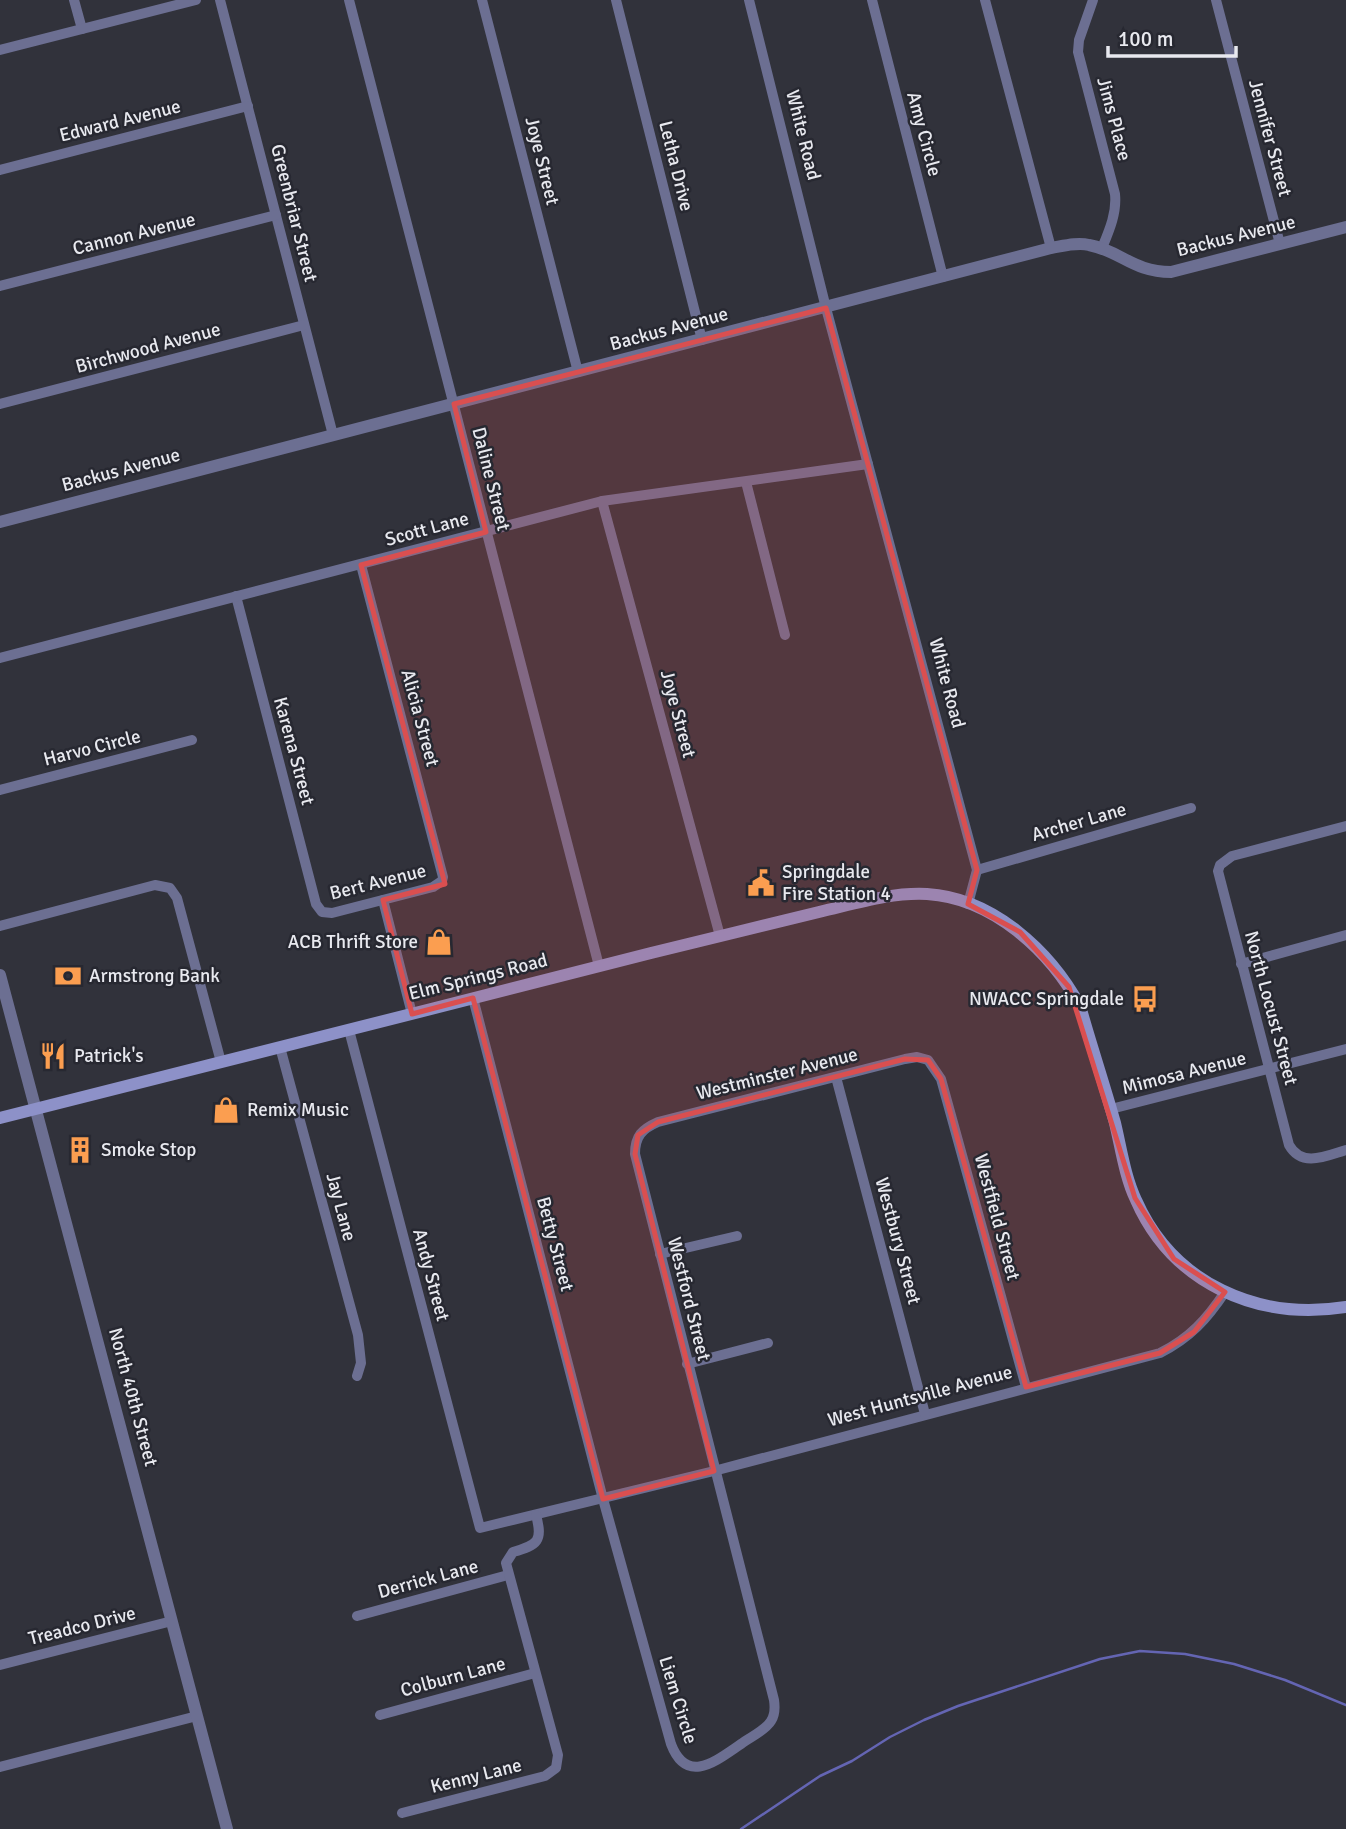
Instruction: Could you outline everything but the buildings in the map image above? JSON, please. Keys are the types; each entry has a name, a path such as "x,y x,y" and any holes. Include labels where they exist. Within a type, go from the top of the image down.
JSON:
{"main road":[{"name":"Elm Springs Road","path":"0,1118 599,966 897,895 928,894 949,897 968,904"},
{"path":"968,904 995,916 1020,932 1041,952 1069,987 1080,1006 1135,1198 1152,1230 1174,1259 1198,1277 1251,1303 1285,1311 1320,1312 1346,1307"}],"street":[{"path":"74,0 82,29"},
{"path":"0,50 196,0"},
{"name":"Greenbriar Street","path":"220,0 333,435"},
{"name":"Daline Street","path":"349,0 599,966"},
{"name":"Joye Street","path":"482,0 578,372"},
{"name":"Letha Drive","path":"616,0 702,340"},
{"name":"White Road","path":"749,0 868,464 977,870 968,904"},
{"name":"Amy Circle","path":"872,0 943,277"},
{"path":"985,0 1051,248"},
{"name":"Jims Place","path":"1093,0 1079,40 1078,52 1115,194 1112,223 1102,248"},
{"name":"Jennifer Street","path":"1216,0 1280,244"},
{"name":"Edward Avenue","path":"0,170 248,106"},
{"name":"Cannon Avenue","path":"0,286 276,215"},
{"name":"Backus Avenue","path":"0,522 1051,248 1087,244 1102,248 1138,267 1154,272 1171,272 1346,229"},
{"name":"Birchwood Avenue","path":"0,404 304,325"},
{"name":"Scott Lane","path":"0,658 602,501 868,464"},
{"path":"746,482 785,635"},
{"name":"Joye Street","path":"602,501 720,936"},
{"name":"Alicia Street","path":"361,565 442,881"},
{"name":"Karena Street","path":"236,596 316,904 322,912"},
{"name":"Harvo Circle","path":"0,790 192,740"},
{"name":"Archer Lane","path":"977,870 1191,808"},
{"name":"North Locust Street","path":"1346,825 1232,856 1220,865 1218,877 1289,1145 1298,1157 1313,1159 1346,1150"},
{"name":"Bert Avenue","path":"322,912 332,913 383,900 433,887 442,881"},
{"path":"0,926 155,885 170,888 177,898 221,1062"},
{"path":"383,900 412,1014"},
{"path":"1241,964 1346,935"},
{"name":"North 40th Street","path":"0,975 228,1829"},
{"name":"Betty Street","path":"473,998 603,1499"},
{"name":"Andy Street","path":"349,1030 480,1528"},
{"name":"Jay Lane","path":"280,1047 358,1335 361,1363 357,1376"},
{"name":"Mimosa Avenue","path":"1111,1109 1346,1049"},
{"name":"Westminster Avenue","path":"638,1135 657,1122 905,1059 917,1057 928,1060"},
{"name":"Westfield Street","path":"928,1060 941,1079 1026,1387"},
{"name":"Westbury Street","path":"836,1077 925,1415"},
{"name":"Westford Street","path":"638,1135 635,1154 714,1471"},
{"path":"660,1254 737,1236"},
{"name":"West Huntsville Avenue","path":"480,1528 714,1471 1160,1353 1194,1332 1208,1318 1225,1292"},
{"path":"688,1364 768,1343"},
{"name":"Liem Circle","path":"603,1499 674,1751 682,1762 708,1766 767,1726 775,1708 714,1471"},
{"path":"535,1673 506,1563 513,1552 529,1548 538,1539 540,1533 536,1515"},
{"name":"Derrick Lane","path":"356,1616 508,1575"},
{"name":"Treadco Drive","path":"0,1665 172,1621"},
{"name":"Colburn Lane","path":"380,1715 535,1673"},
{"name":"Kenny Lane","path":"402,1813 545,1776 556,1768 558,1755 535,1673"},
{"path":"0,1767 197,1716"}],"highlighted area":[{"path":"826,308 977,870 968,904 1020,932 1069,987 1135,1198 1174,1259 1225,1292 1194,1332 1160,1353 1026,1387 941,1079 928,1060 905,1059 658,1122 638,1135 635,1154 714,1471 603,1499 473,998 412,1014 383,900 445,884 361,565 486,532 454,404"}],"waterway":[{"path":"741,1829 820,1776 924,1720 1100,1659 1140,1651 1185,1654 1234,1664 1285,1680 1346,1705"}],"place":[{"name":"Springdale Fire Station 4","path":"761,883"},
{"name":"ACB Thrift Store","path":"439,942"},
{"name":"Armstrong Bank","path":"68,976"},
{"name":"NWACC Springdale","path":"1145,999"},
{"name":"Patrick's","path":"53,1056"},
{"name":"Remix Music","path":"226,1110"},
{"name":"Smoke Stop","path":"80,1150"}]}
